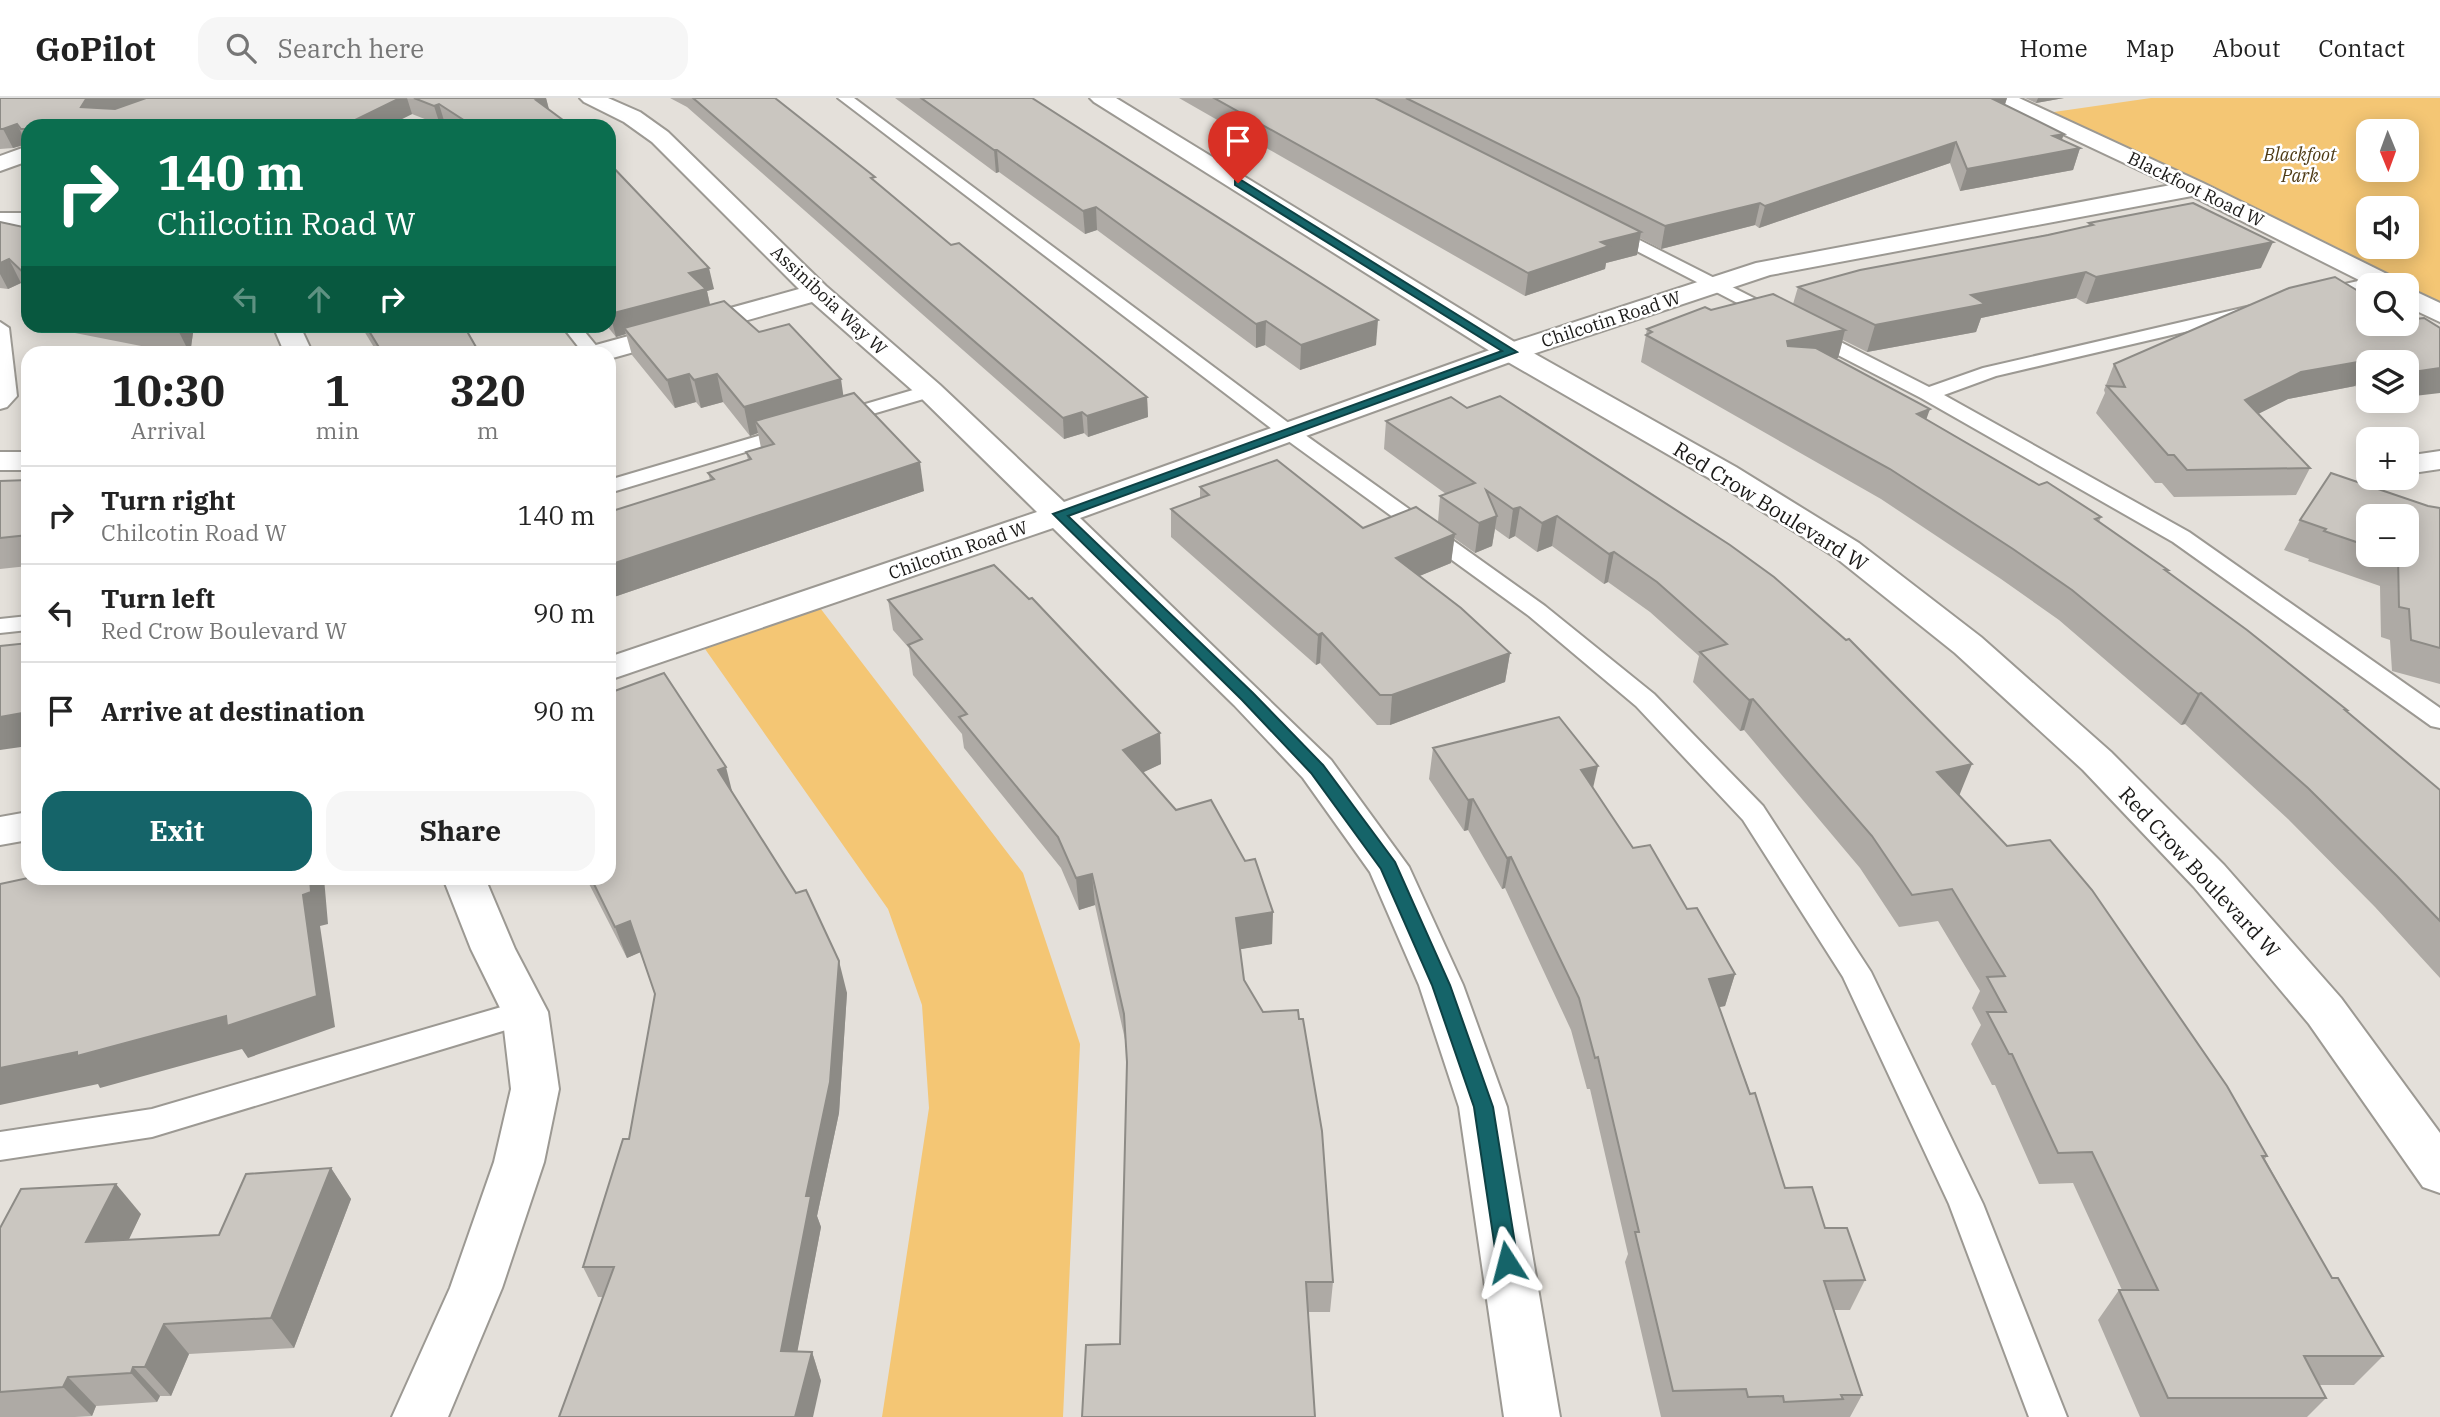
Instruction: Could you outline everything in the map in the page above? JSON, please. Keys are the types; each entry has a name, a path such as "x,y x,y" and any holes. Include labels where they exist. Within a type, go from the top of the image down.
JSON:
{"street":[{"name":"Assiniboia Way W","path":"591,98 632,117 660,137 817,292 930,391 1059,514 1317,769 1388,867 1441,985 1483,1107 1532,1417"},
{"name":"Red Crow Boulevard W","path":"1101,98 1511,352 1725,474 1847,550 1968,645 2097,761 2210,876 2325,1011 2440,1172"},
{"name":"Blackfoot Road W","path":"2001,98 2195,188 2365,273"},
{"name":"Chilcotin Road W","path":"616,667 1059,514 1511,352 1765,268 2195,188"},
{"path":"0,220 21,220"},
{"path":"616,348 817,292"},
{"path":"2419,302 2440,314"},
{"path":"2419,464 2440,460"},
{"path":"0,461 21,461"},
{"path":"0,831 21,827"},
{"path":"420,1417 476,1288 519,1162 535,1089 525,1012 492,950 467,885"}],"lane":[{"path":"845,98 1287,431 1537,611 1644,701 1753,813 1856,972 1966,1204 2048,1417"},
{"path":"1593,222 1928,394 2181,537 2440,720"},
{"path":"2300,300 2356,289"},
{"path":"1928,394 1990,372 2273,306"},
{"path":"0,328 7,396 0,403"},
{"path":"616,485 930,391"},
{"path":"0,626 21,624"},
{"path":"0,1146 152,1123 525,1012"}],"green space":[{"name":"Blackfoot Park","path":"2151,98 2440,98 2440,314 2419,302 2419,273 2365,273 2040,114"},
{"path":"814,600 1023,873 1080,1044 1063,1417 882,1417 929,1108 922,1005 888,909 698,639"}],"building":[{"path":"0,98 90,98 86,99 81,107 115,109 146,98 400,98 357,119 21,119 21,129 17,124 0,129"},
{"path":"414,98 545,98 536,100 562,119 462,119 439,104 434,106"},
{"path":"693,98 775,98 875,177 871,178 951,245 959,243 1147,397 1087,416 1082,412 1063,418"},
{"path":"921,98 1032,98 1378,320 1301,345 1266,321 1256,324 1096,207 1083,211"},
{"path":"1214,98 1375,98 1641,232 1601,242 1609,246 1528,273"},
{"path":"1406,98 1991,98 2064,134 2053,136 2080,148 1967,169 1956,142 1765,206 1760,203 1665,226"},
{"path":"616,170 709,268 689,273 706,289 616,312"},
{"path":"2193,203 2273,242 2096,277 2086,272 1971,295 1985,304 1875,325 1798,287 1860,270 2048,235 2093,225 2089,223"},
{"path":"0,222 21,226 21,270 9,259 0,263"},
{"path":"2335,277 2356,290 2356,336 2419,336 2419,319 2424,318 2440,328 2440,368 2419,371 2419,350 2356,350 2356,362 2301,372 2245,400 2310,468 2187,470 2174,455 2168,455 2107,386 2125,387 2114,364 2289,288"},
{"path":"1773,294 1845,330 1787,341 1788,346 1816,348 1930,409 1917,414 2039,485 2047,482 2101,517 2095,519 2247,630 2347,710 2440,790 2440,921 2308,788 2201,693 2198,694 2072,590 1890,469 1646,335 1652,332 1647,329 1705,307 1711,310"},
{"path":"724,301 759,332 789,324 841,379 744,407 717,374 694,380 689,374 667,380 624,328"},
{"path":"370,333 468,333 475,346 378,346"},
{"path":"854,393 920,462 616,563 616,510 714,479 708,473 751,459 746,452 774,444 755,421"},
{"path":"1500,396 1730,545 1774,577 1846,640 1849,639 1972,764 1937,772 2007,846 2050,840 2092,890 2227,1086 2267,1156 2262,1156 2332,1278 2338,1278 2383,1356 2304,1356 2326,1398 2168,1398 2119,1290 2158,1290 2092,1152 2058,1153 2012,1054 2009,1054 1987,1012 2006,1012 1987,977 2005,976 1952,889 1912,895 1872,836 1753,699 1749,700 1700,652 1727,644 1657,582 1614,552 1609,554 1557,516 1542,523 1520,507 1513,509 1486,490 1497,516 1479,523 1440,496 1475,483 1386,421 1451,397 1467,408"},
{"path":"1277,460 1363,528 1416,507 1455,534 1396,558 1461,608 1510,653 1392,695 1380,695 1322,633 1318,635 1171,509 1209,495 1200,487"},
{"path":"2331,473 2356,482 2356,490 2381,490 2440,508 2440,648 2411,640 2409,609 2399,607 2398,567 2419,567 2419,504 2356,504 2356,542 2300,520"},
{"path":"21,480 21,536 0,538 0,481"},
{"path":"994,565 1029,599 1032,598 1160,733 1123,750 1176,810 1211,800 1245,861 1255,859 1273,912 1236,918 1244,980 1263,1012 1298,1010 1299,1019 1303,1019 1322,1131 1333,1282 1306,1282 1315,1417 1082,1417 1086,1345 1120,1344 1127,1062 1124,1014 1092,874 1076,878 1058,837 959,717 967,714 908,645 922,639 888,600"},
{"path":"21,644 21,713 0,717 0,646"},
{"path":"664,673 726,767 718,770 796,893 806,890 839,961 830,1082 806,1196 811,1196 781,1351 812,1352 795,1417 559,1417 614,1267 583,1267 623,1139 629,1139 655,994 630,921 615,927 594,885 616,885 616,690"},
{"path":"1559,717 1598,766 1581,770 1633,848 1650,845 1687,909 1697,908 1735,974 1709,979 1750,1094 1755,1093 1785,1188 1812,1187 1825,1228 1847,1228 1865,1280 1824,1281 1862,1395 1841,1395 1843,1399 1784,1402 1783,1396 1748,1397 1746,1389 1673,1391 1635,1232 1639,1232 1598,1057 1595,1058 1579,998 1511,857 1507,858 1473,799 1468,800 1433,748"},
{"path":"21,880 21,885 310,885 311,892 303,895 317,996 227,1026 226,1016 77,1056 77,1052 0,1068 0,884"},
{"path":"331,1168 271,1318 164,1324 145,1367 133,1367 131,1373 68,1377 63,1387 0,1392 0,1228 21,1189 116,1184 86,1242 219,1235 246,1174"}],"route":[{"path":"1238,183 1511,352 1059,514 1317,769 1388,867 1441,985 1483,1107 1507,1262"}]}
